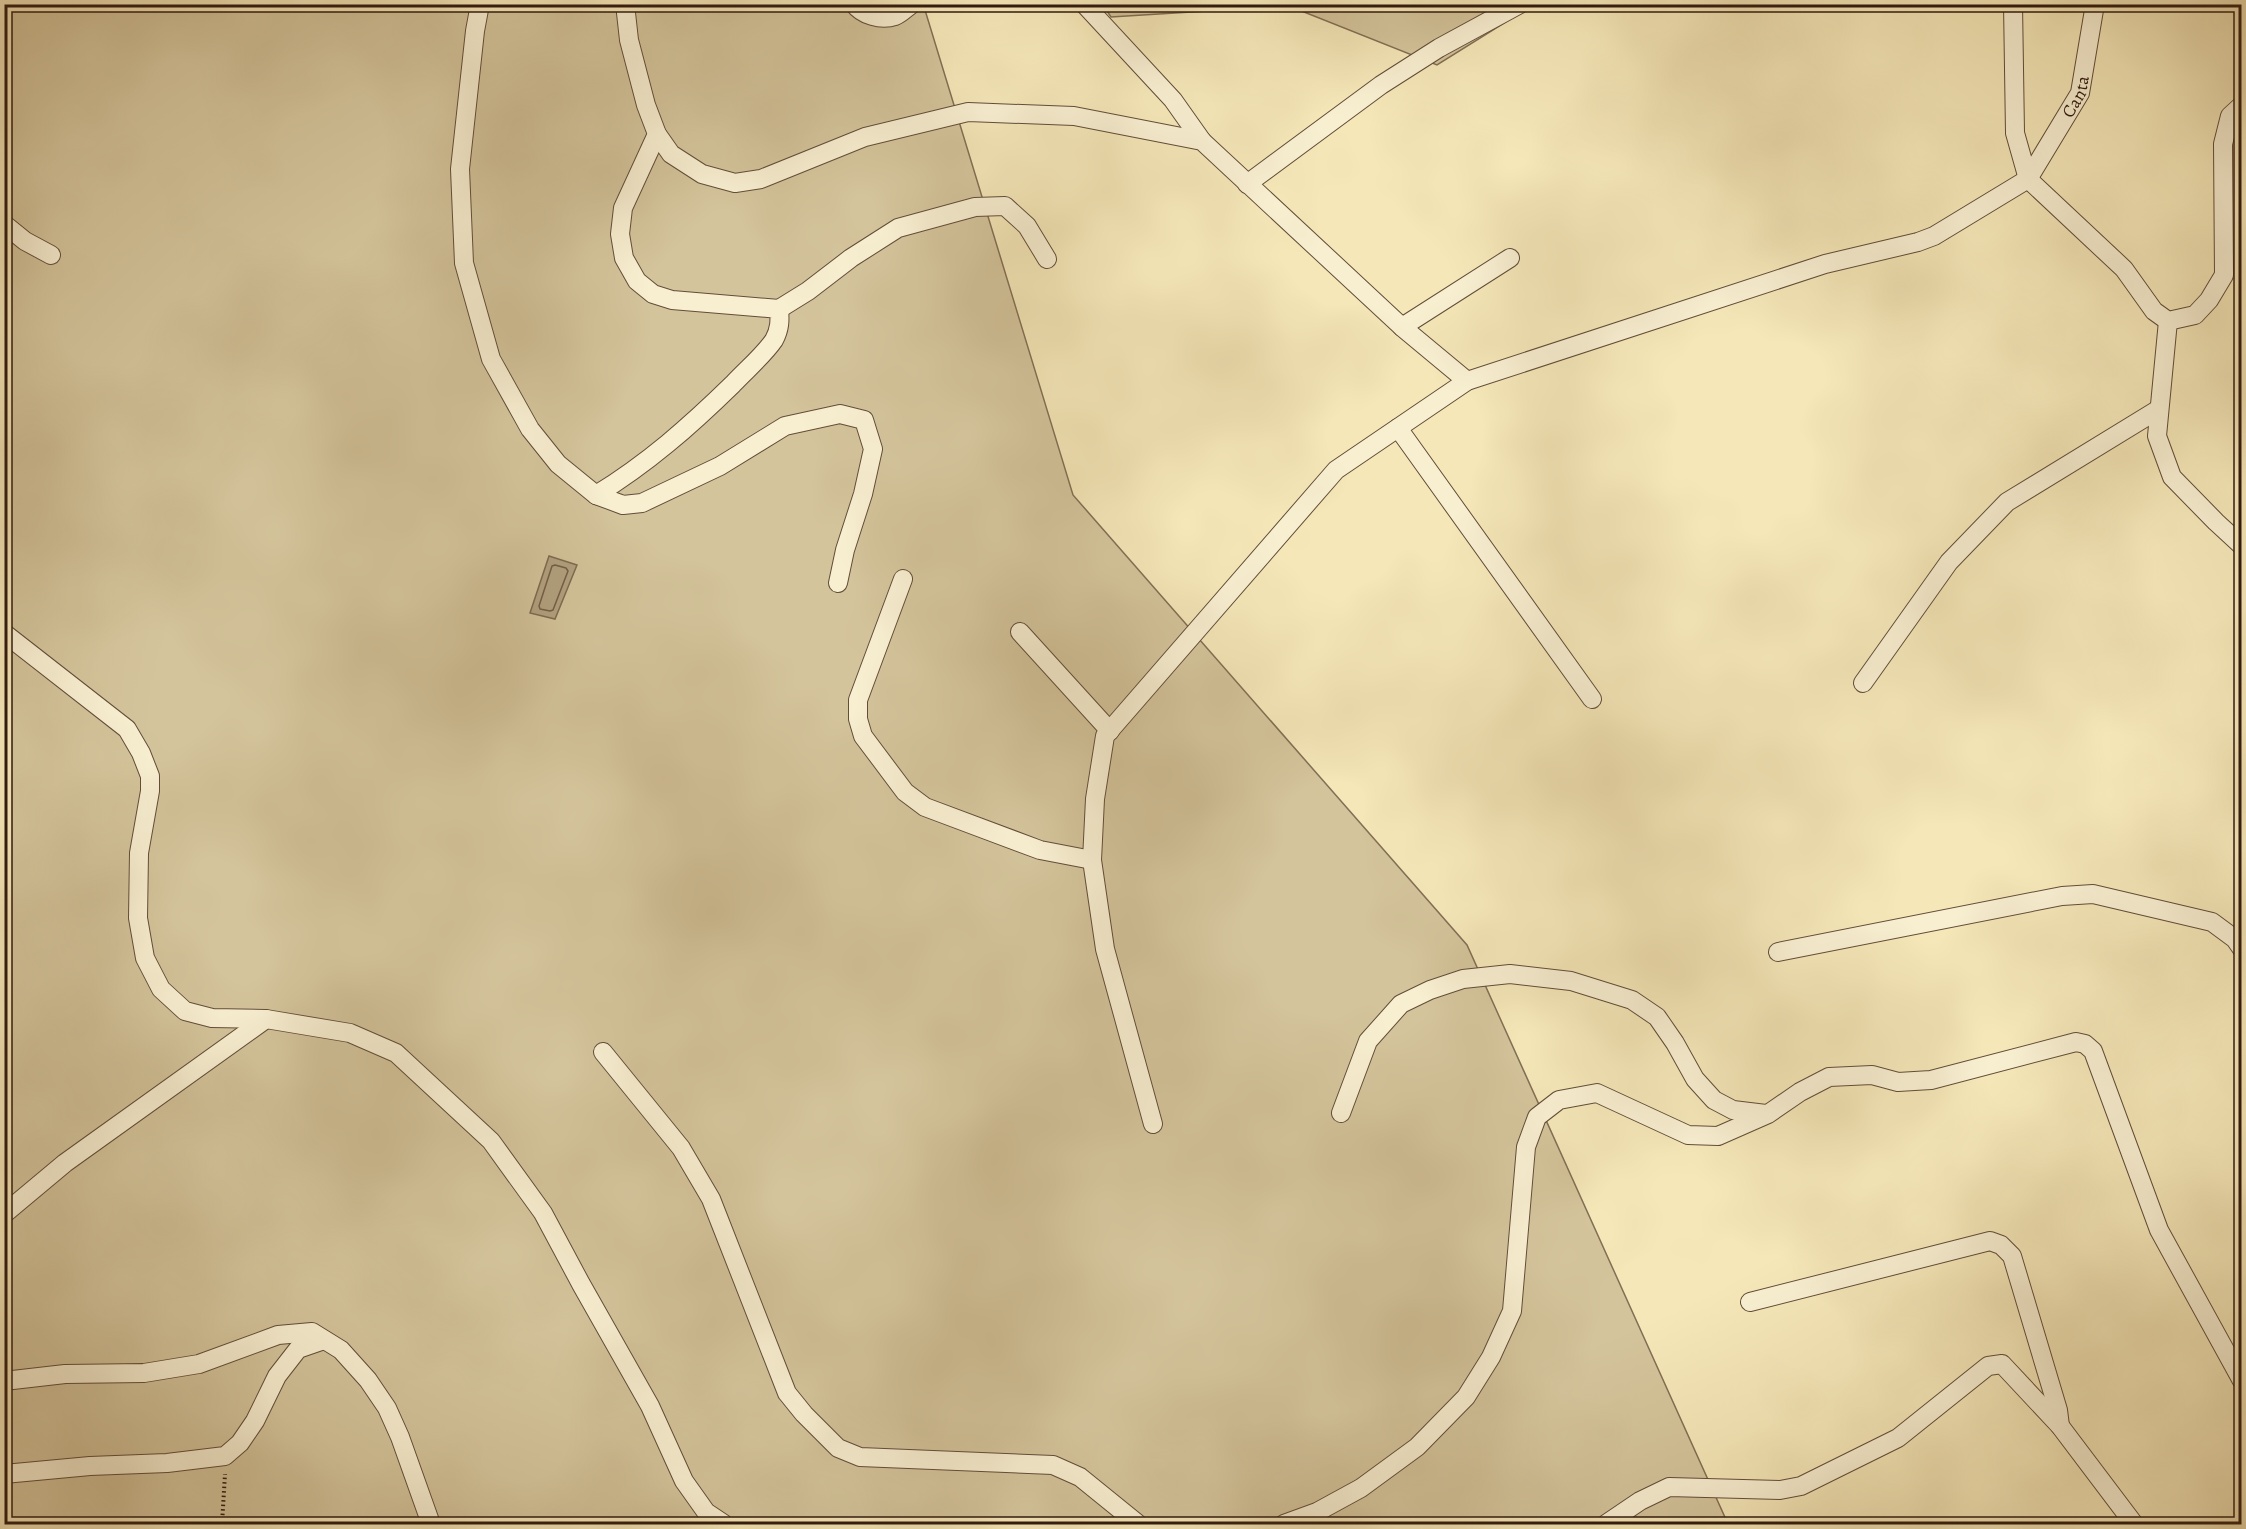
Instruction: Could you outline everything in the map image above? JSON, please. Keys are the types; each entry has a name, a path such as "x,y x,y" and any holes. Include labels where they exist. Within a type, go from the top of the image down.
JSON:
{"street":[{"path":"480,4 460,169 464,263 491,359 530,429 558,464 596,495 623,505 642,502 720,466 785,426 840,414 864,420 873,449 838,583"},
{"path":"625,4 628,40 646,105 657,134 671,154 702,174 735,183 761,179 865,137 968,112 1074,116 1202,141"},
{"path":"854,4 860,12 878,17 894,17 912,4"},
{"path":"1084,4 1173,100 1202,141 1402,327 1467,381"},
{"path":"1247,184 1382,85 1439,48 1520,4"},
{"path":"2013,4 2015,133 2028,179 2124,269 2154,311 2168,321 2194,315 2209,300 2224,275 2223,144 2230,116 2241,105"},
{"name":"Canta","path":"2028,179 2080,93 2095,4"},
{"path":"657,134 623,208 621,234 624,258 637,281 653,294 672,300 779,309 898,228 975,207 1005,206 1027,226 1047,259"},
{"path":"1153,1124 1105,949 1092,860 1095,799 1105,736 1336,470 1467,381 1825,264 1918,242 1934,236 2028,179"},
{"path":"4,224 25,241 51,255"},
{"path":"1402,327 1510,258"},
{"path":"596,495 638,469 698,418 753,364 773,340 780,325 779,309"},
{"path":"2168,321 2157,436 2172,477 2241,546"},
{"path":"1863,683 1949,562 2007,502 2159,409"},
{"path":"1398,428 1592,699"},
{"path":"903,579 858,699 858,719 863,736 905,792 925,807 1040,850 1092,860"},
{"path":"1020,632 1110,731"},
{"path":"4,633 127,729 141,753 150,776 150,791 139,853 138,918 144,958 161,989 185,1011 212,1018 266,1019 350,1033 396,1053 491,1141 543,1213 650,1406 684,1481 706,1512 724,1524"},
{"path":"1778,952 2062,896 2093,894 2212,922 2235,939 2241,949"},
{"path":"1341,1113 1368,1041 1401,1004 1430,990 1462,979 1510,974 1571,981 1632,1000 1657,1017 1695,1079 1713,1100 1733,1110 1768,1114"},
{"path":"4,1214 64,1163 266,1019"},
{"path":"1284,1524 1317,1512 1361,1488 1417,1447 1466,1397 1485,1367 1512,1311 1527,1147 1537,1117 1559,1100 1597,1093 1688,1135 1718,1136 1768,1114 1800,1092 1829,1077 1872,1075 1898,1082 1931,1080 2076,1042 2085,1044 2093,1051 2159,1230 2241,1381"},
{"path":"603,1052 681,1148 711,1199 787,1393 804,1414 838,1448 860,1457 1053,1465 1080,1477 1138,1524"},
{"path":"1750,1302 1990,1241 2001,1245 2012,1256 2058,1410 2060,1426"},
{"path":"4,1381 65,1374 144,1373 199,1364 278,1335 312,1332 341,1350 369,1380 387,1408 400,1437 431,1524"},
{"path":"4,1473 167,1463 225,1456 240,1443 276,1376 298,1349 324,1340"},
{"path":"1606,1524 1640,1501 1669,1487 1780,1490 1801,1486 1898,1438 1989,1366 1996,1364 2002,1364 2060,1426 2134,1524"}],"path":[{"path":"222,1524 225,1456"}],"shaded area":[{"path":"910,4 925,10 1073,495 1467,945 1728,1524 5,1524 5,5"},
{"path":"1103,5 1533,5 1437,65 1289,6 1111,17"}],"water":[{"path":"549,556 577,565 555,619 530,613"}]}
